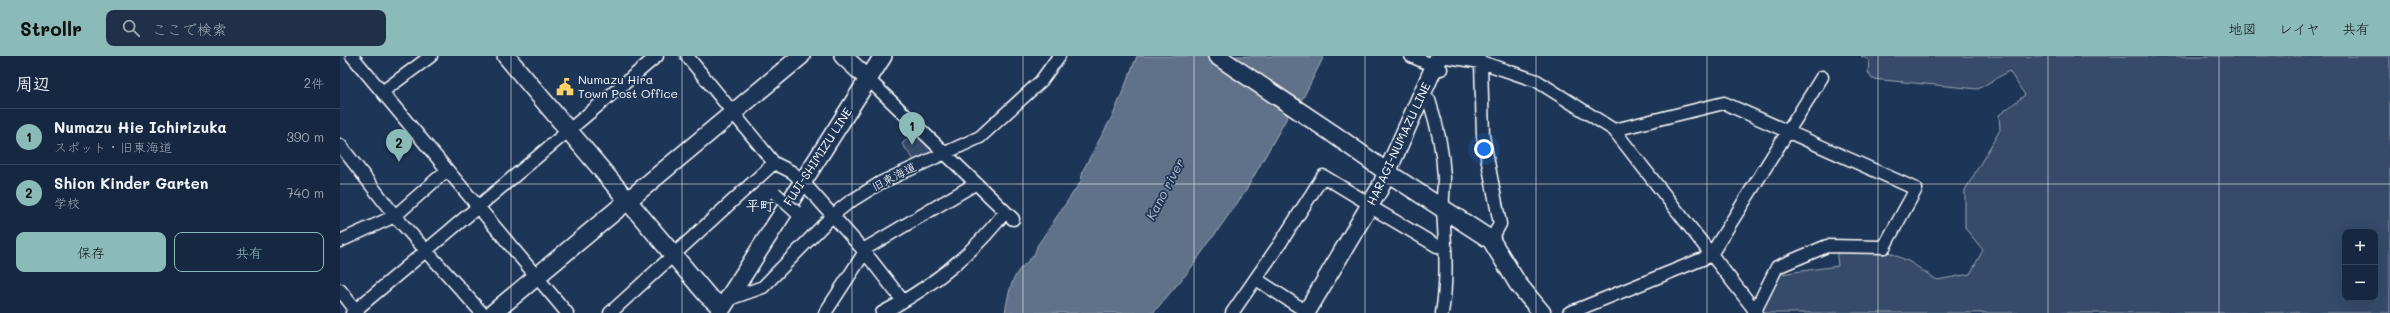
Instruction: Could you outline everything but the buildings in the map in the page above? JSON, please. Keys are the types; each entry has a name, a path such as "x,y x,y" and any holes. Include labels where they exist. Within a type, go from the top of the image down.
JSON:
{"street":[{"path":"352,56 567,313"},
{"path":"382,92 431,56"},
{"path":"506,56 706,295 724,306"},
{"path":"340,290 355,312 657,56"},
{"path":"687,56 774,162 792,172 802,181 864,251 903,301"},
{"path":"494,313 801,56"},
{"path":"843,56 1009,216 965,257 903,301 882,313"},
{"name":"FUJI-SHIMIZU LINE","path":"724,306 802,181 883,56"},
{"name":"旧東海道","path":"724,306 763,287 833,215 848,203 880,183 980,137 998,122 1041,80 1059,56"},
{"path":"1217,56 1332,133 1391,175 1443,207 1491,240 1518,284 1542,313"},
{"path":"1411,56 1442,61 1481,62 1537,82 1614,130 1710,256 1756,312 1778,267 1827,246 1884,247 1916,189 1724,103 1614,130"},
{"path":"1391,175 1429,100 1442,61"},
{"name":"HARAGI-NUMAZU LINE","path":"1310,313 1374,207 1391,175 1442,61"},
{"path":"1481,62 1483,136 1500,224 1491,240"},
{"path":"1569,313 1710,256 1822,77"},
{"path":"1429,100 1436,120 1444,178 1443,207 1446,248 1446,289 1442,313"},
{"path":"340,145 395,216 482,313"},
{"path":"610,313 672,254 774,162"},
{"path":"340,241 395,216 447,170"},
{"path":"1232,313 1323,176 1437,246 1446,248"},
{"path":"825,313 864,251 976,184"},
{"path":"775,193 796,212"},
{"path":"1256,279 1310,313"}],"shaded area":[{"path":"1861,56 2390,56 2390,313 1763,313 1760,310 1773,275 1838,266 1836,247 1880,248 1910,262 1937,280 1970,274 1983,250 1965,228 1965,190 2000,130 1999,115 2025,95 2009,71 1978,89 1872,79 1868,72 1869,60"},
{"path":"915,130 932,147 932,151 915,161 902,144"}],"water":[{"name":"Kano river","path":"1137,56 1324,56 1303,98 1289,114 1245,192 1188,272 1153,313 1005,313 1012,282 1020,269 1032,257 1037,246 1081,181 1083,170 1114,113"}],"place":[{"name":"Numazu Hira Town Post Office","path":"565,87"},
{"name":"Numazu Hie Ichirizuka","path":"912,145"},
{"name":"Shion Kinder Garten","path":"399,162"}],"district":[{"name":"平町","path":"760,206"}]}
